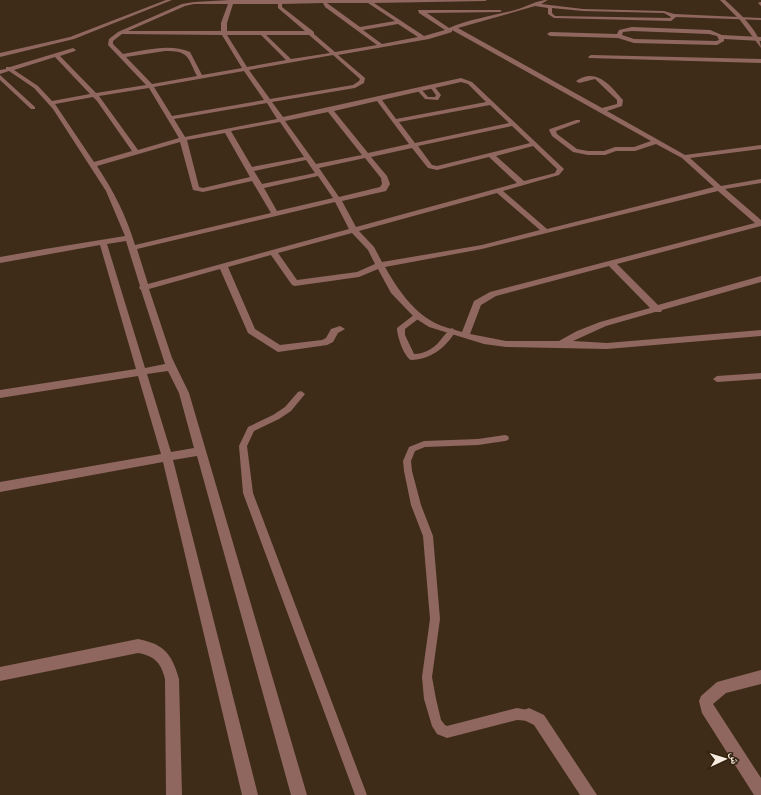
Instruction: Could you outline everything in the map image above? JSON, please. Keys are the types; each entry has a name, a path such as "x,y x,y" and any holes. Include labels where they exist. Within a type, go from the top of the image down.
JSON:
{"street":[{"path":"462,24 461,11 466,0"},
{"path":"0,55 72,38 172,1 188,4 232,1 280,3 324,1 484,0"},
{"path":"531,0 545,0"},
{"path":"51,103 423,38 452,30 462,24 510,13 535,5 545,0"},
{"path":"722,0 758,38 761,46"},
{"path":"232,1 224,23 224,34 245,68 337,199 354,230 371,249 394,291 418,316 432,325 484,341 506,344 607,346 761,333"},
{"path":"324,1 327,6 381,45"},
{"path":"368,1 423,38"},
{"path":"404,1 452,30 684,158 761,224"},
{"path":"170,118 355,86 362,82 363,79 280,6 280,3"},
{"path":"188,4 120,33 111,40 110,44 150,86 170,118 183,140 195,187 198,189 206,189 254,178"},
{"path":"535,5 550,8 664,12 674,16 729,18 761,17"},
{"path":"550,8 550,14 554,17 671,20 674,16"},
{"path":"421,12 502,11 510,13"},
{"path":"359,29 399,22"},
{"path":"619,36 621,31 632,29 710,32 721,37 758,38"},
{"path":"120,33 312,33"},
{"path":"263,34 290,61"},
{"path":"550,34 619,36 624,39 634,41 717,43 722,40 721,37"},
{"path":"0,72 8,68 73,50"},
{"path":"120,56 169,50 185,51 188,53 200,76"},
{"path":"56,55 99,100 136,152"},
{"path":"591,57 761,61"},
{"path":"8,68 28,80 51,103 117,206 130,243 143,288 171,367 180,383 201,451 299,795"},
{"path":"0,77 33,108"},
{"path":"579,81 592,77 597,78 620,100 620,104 600,111"},
{"path":"92,165 136,152 226,130 379,100 454,81 465,81 470,83 512,124 559,166 560,171 557,174 143,288"},
{"path":"379,100 411,145 427,165 432,168 534,144"},
{"path":"394,121 490,103"},
{"path":"0,260 103,242 130,243 275,214 379,190 385,186 384,178 330,110"},
{"path":"578,121 552,130 554,135 580,152 606,153 615,149 641,148 655,142"},
{"path":"314,167 365,154 512,124"},
{"path":"226,130 275,214"},
{"path":"684,158 761,147"},
{"path":"491,155 522,183"},
{"path":"249,170 308,158"},
{"path":"259,187 319,174"},
{"path":"273,252 292,281 299,283 359,274 381,265 482,247 546,232 585,220 720,188 761,181"},
{"path":"498,190 546,232"},
{"path":"465,336 477,303 483,298 492,294 761,224"},
{"path":"103,242 167,457 250,795"},
{"path":"612,264 658,310"},
{"path":"222,266 251,331 278,349 324,343 330,340 334,331 340,328"},
{"path":"561,344 574,335 603,324 658,310 761,280"},
{"path":"0,394 171,367"},
{"path":"0,487 201,451"},
{"path":"0,674 138,646 150,647 159,653 168,663 172,679 174,795"},
{"path":"761,677 722,687 706,701 707,708 761,792"},
{"path":"529,715 539,720 589,795"}],"lane":[{"path":"419,90 427,98 433,100 439,95 432,87"},
{"path":"418,316 401,328 401,335 411,357 418,357 436,351 452,332"},
{"path":"718,379 761,376"},
{"path":"301,394 288,409 276,417 251,429 243,446 248,493 361,795"},
{"path":"505,438 478,442 424,444 412,449 407,460 416,505 428,536 435,619 427,677 430,699 436,722 442,730 447,732 517,714 529,715"}]}
